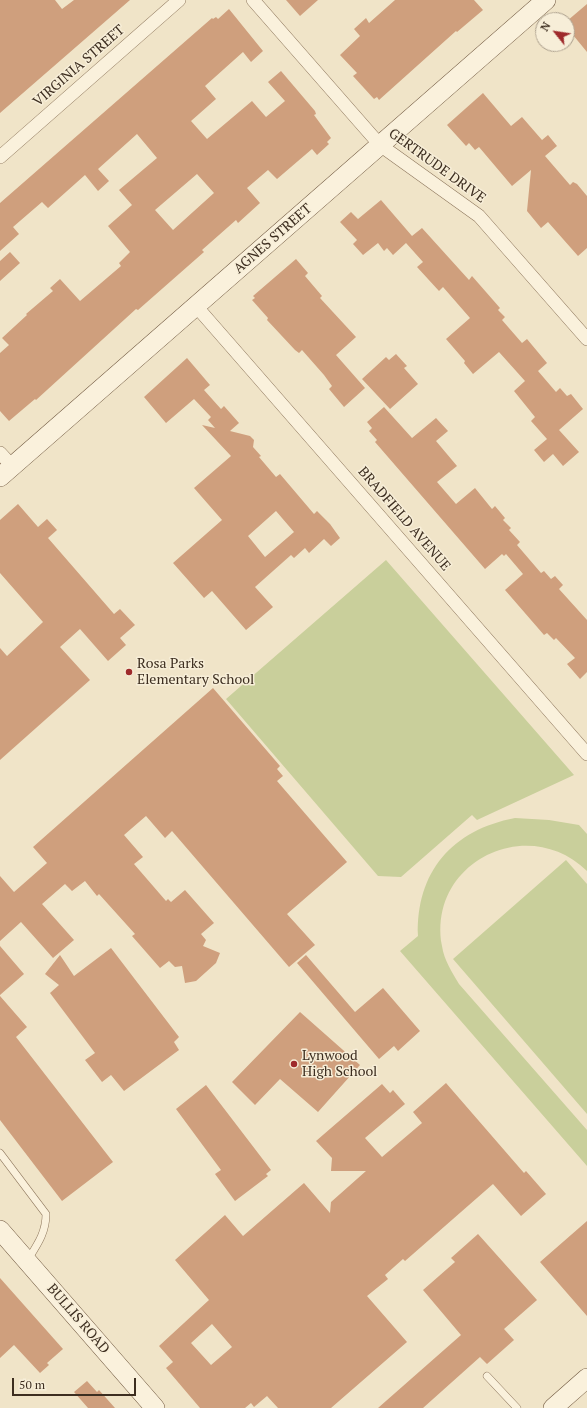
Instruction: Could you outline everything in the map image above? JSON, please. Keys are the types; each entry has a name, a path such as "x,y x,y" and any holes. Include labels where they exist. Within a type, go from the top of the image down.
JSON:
{"street":[{"name":"VIRGINIA STREET","path":"0,157 179,0"},
{"name":"GERTRUDE DRIVE","path":"253,0 380,145 479,216 587,339"},
{"name":"AGNES STREET","path":"4,465 196,306 546,0"},
{"name":"BRADFIELD AVENUE","path":"196,306 587,754"},
{"name":"BULLIS ROAD","path":"1,1233 155,1408"},
{"path":"553,1408 587,1378"}],"lane":[{"path":"0,1153 46,1214 46,1226 43,1235 27,1261"},
{"path":"487,1376 517,1408"}],"green space":[{"path":"386,560 574,775 477,820 472,815 401,877 378,876 226,699"},
{"path":"515,818 549,820 579,825 587,834 587,871 563,854 537,846 511,847 487,855 466,870 450,891 442,916 443,951 459,984 587,1130 587,1166 400,951 418,936 419,913 423,892 431,874 442,858 456,844 473,832 493,824"},
{"path":"566,860 587,884 587,1114 453,959"}],"building":[{"path":"0,0 55,0 62,9 74,0 130,0 0,113"},
{"path":"286,0 318,0 300,16"},
{"path":"395,0 474,0 483,10 457,32 456,31 379,100 377,97 374,99 353,76 357,73 340,55 360,36 354,29 366,18 369,23"},
{"path":"587,4 587,52 575,37 575,14"},
{"path":"229,9 263,51 251,62 243,52 205,86 216,99 191,121 207,139 252,101 266,117 285,101 268,82 281,71 315,111 316,114 314,115 331,138 327,142 329,144 317,155 312,149 277,179 268,170 247,188 260,203 238,223 236,220 202,250 204,252 138,310 136,309 36,400 35,399 9,421 0,411 0,353 9,345 2,338 27,315 26,314 53,291 50,288 60,279 80,301 121,266 119,263 130,252 108,226 132,205 119,190 157,158 137,134 98,169 109,181 98,191 85,175 48,208 42,202 13,227 19,234 0,251 0,203 212,18 213,19 216,17 218,19","holes":["197,174 214,193 173,230 155,210"]},
{"path":"483,93 511,126 522,117 542,140 548,135 557,146 545,156 570,185 573,182 577,184 587,196 587,248 578,256 548,222 541,228 527,211 531,170 512,186 479,147 475,150 469,143 466,146 447,125"},
{"path":"381,200 412,236 422,228 469,280 472,276 500,308 498,310 505,317 502,320 522,343 527,339 547,363 538,371 556,392 560,388 567,396 571,394 583,409 559,430 579,452 563,466 553,454 544,462 534,450 547,439 531,421 535,417 514,391 525,381 499,352 473,374 464,363 465,361 446,339 470,318 443,287 439,291 417,267 423,262 406,243 393,255 387,248 384,251 378,243 363,255 353,244 357,240 340,222 351,212 358,219"},
{"path":"10,252 20,263 0,281 0,261"},
{"path":"296,259 308,273 305,276 322,296 320,298 356,337 336,355 365,388 344,407 329,389 332,386 324,375 302,350 299,353 295,350 267,320 268,318 252,300 255,298 253,296"},
{"path":"396,354 407,366 404,368 418,384 390,409 362,379 386,357 389,360"},
{"path":"187,358 210,385 204,390 221,409 224,406 239,423 230,431 250,436 254,440 253,447 261,456 259,457 276,477 280,474 314,514 317,511 330,524 340,538 331,546 324,539 309,553 305,548 294,558 291,555 255,587 273,607 246,630 212,591 204,598 173,563 222,520 194,488 231,456 202,425 215,428 208,420 211,417 194,399 166,423 144,397","holes":["276,511 294,532 265,557 248,536"]},
{"path":"384,407 412,438 436,418 448,431 436,441 457,466 437,482 456,504 475,488 492,509 495,506 505,518 503,520 511,528 509,530 520,542 517,545 541,573 544,571 551,579 555,576 563,585 559,589 587,620 587,672 580,679 567,664 575,658 556,638 554,640 547,633 544,635 505,590 523,574 506,554 504,556 502,554 485,569 375,442 377,440 369,431 372,428 367,422"},
{"path":"18,504 38,527 47,519 57,530 48,538 114,614 120,609 135,625 120,638 126,645 108,661 80,629 60,647 90,680 0,760 0,648 7,656 43,622 0,573 0,520"},
{"path":"213,688 280,766 277,769 283,776 277,781 347,862 287,914 315,945 289,967 172,831 165,838 146,816 124,835 143,857 134,864 166,901 168,899 171,902 185,890 214,923 201,934 206,940 203,946 220,953 216,963 196,981 185,983 182,966 175,967 169,961 160,968 132,936 135,934 99,894 97,896 85,881 72,891 65,884 42,904 74,940 53,958 21,922 0,941 0,876 14,892 47,863 33,847"},
{"path":"0,946 24,974 0,995"},
{"path":"111,948 179,1037 174,1042 179,1050 124,1091 111,1075 102,1082 85,1060 95,1053 50,993 59,985 45,974 60,955 74,976"},
{"path":"306,955 355,1012 383,988 420,1031 398,1051 394,1046 379,1059 297,963"},
{"path":"0,996 27,1027 16,1037 113,1162 62,1201 0,1120"},
{"path":"300,1012 360,1065 318,1112 280,1079 255,1105 232,1082"},
{"path":"446,1083 524,1173 526,1171 546,1194 521,1216 493,1184 405,1261 403,1259 385,1275 388,1279 367,1296 407,1342 331,1408 278,1408 267,1396 254,1407 251,1403 245,1408 200,1408 166,1368 173,1362 159,1346 209,1300 175,1260 225,1215 243,1236 304,1183 330,1213 331,1202 366,1171 331,1171 332,1158 316,1141 382,1084 390,1093 393,1090 405,1104 365,1138 382,1157 422,1123 413,1112","holes":["212,1324 232,1347 211,1365 191,1343"]},
{"path":"206,1085 271,1170 266,1174 268,1176 235,1201 215,1174 221,1170 176,1109"},
{"path":"587,1221 587,1316 540,1262"},
{"path":"478,1234 537,1300 504,1329 514,1340 487,1364 480,1357 423,1408 378,1408 461,1335 423,1290 455,1262 451,1258"},
{"path":"0,1278 63,1349 47,1363 49,1365 40,1373 14,1345 0,1358"},
{"path":"87,1381 97,1392 99,1390 115,1408 88,1408 74,1392"}],"place":[{"name":"Rosa Parks Elementary School","path":"129,672"},
{"name":"Lynwood High School","path":"294,1064"}]}
